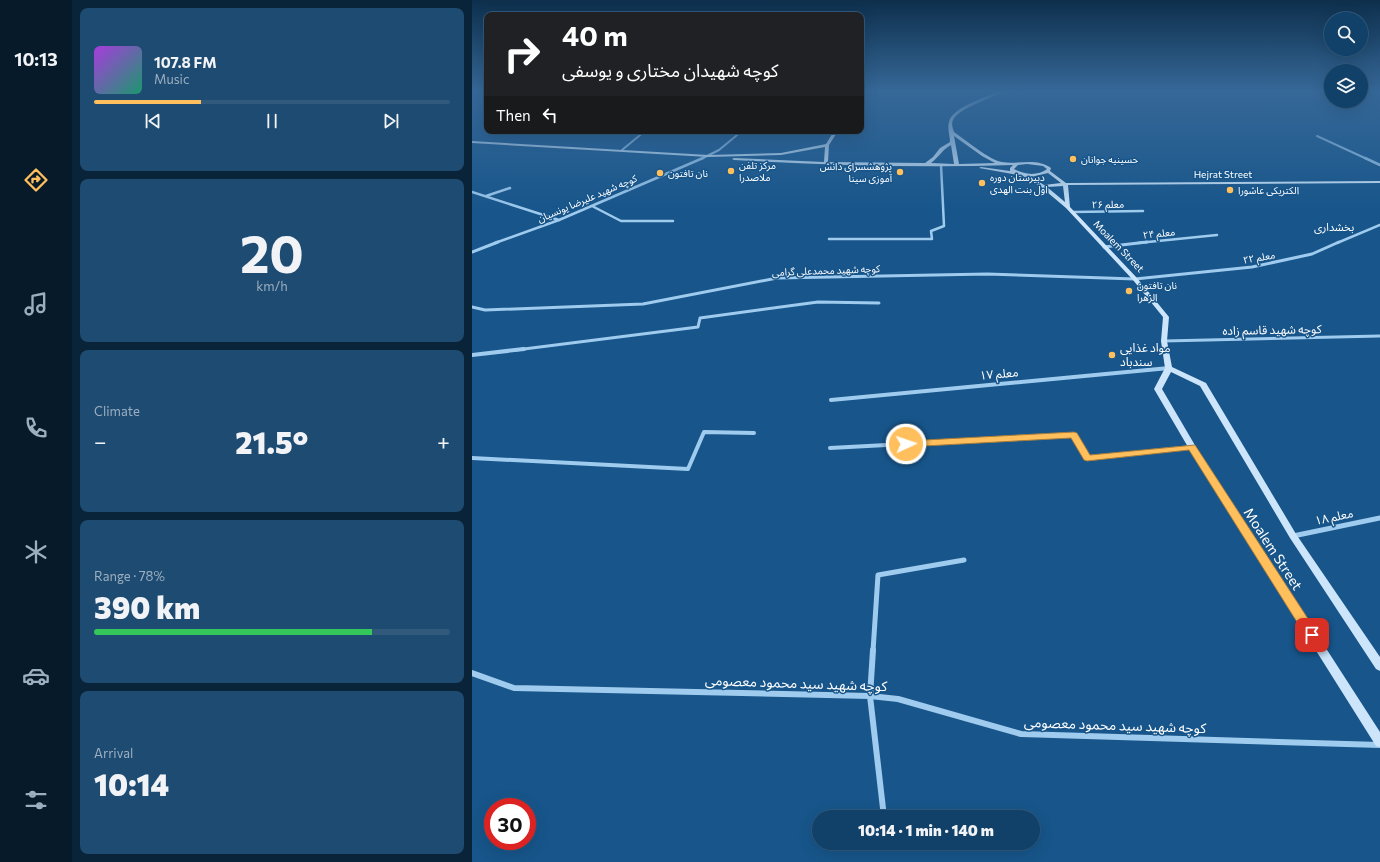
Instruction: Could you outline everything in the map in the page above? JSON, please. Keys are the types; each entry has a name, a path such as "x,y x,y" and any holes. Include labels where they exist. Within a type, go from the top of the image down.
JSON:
{"main road":[{"path":"952,133 952,142 957,165"},
{"path":"952,133 984,155 1000,163"},
{"path":"826,163 827,145 834,134"},
{"path":"472,142 622,150 708,156 748,161 941,165 1034,163 1044,165 1049,169 1048,171 1065,184 1068,207"},
{"path":"927,164 935,158 941,149 952,142"},
{"path":"708,156 781,154 827,145"},
{"path":"1020,174 1012,170 1012,168 1022,163"},
{"path":"965,165 1020,174 1041,174 1048,171"},
{"name":"Moalem Street","path":"1020,174 1043,186 1068,207 1104,248 1135,279 1166,317 1164,341 1169,368 1158,389 1192,447 1380,742"},
{"name":"Hejrat Street","path":"1043,186 1065,184 1380,182"},
{"name":"Moalem Street","path":"1169,368 1203,385 1293,536 1380,666"}],"street":[{"path":"622,150 641,134"},
{"name":"کوچه شهید علیرضا یونسیان","path":"472,252 559,220 708,156 719,150 738,134"},
{"path":"1318,136 1380,165"},
{"path":"829,239 932,239 931,231 944,226 941,165"},
{"path":"485,197 510,188"},
{"path":"472,192 559,220"},
{"path":"592,206 621,221 673,221"},
{"name":"معلم ۲۶","path":"1072,212 1143,211"},
{"name":"معلم ۲۲","path":"1135,279 1252,267 1312,254 1380,226"},
{"name":"معلم ۲۴","path":"1104,248 1217,235"},
{"name":"کوچه شهید محمدعلی گرامی","path":"472,307 485,310 643,304 777,278 987,274 1135,279"},
{"path":"472,355 698,327 700,318 810,303 879,303"},
{"name":"کوچه شهید قاسم زاده","path":"1164,341 1380,336"},
{"name":"معلم ۱۷","path":"831,400 1169,368"},
{"path":"472,458 688,469 704,432 754,433"},
{"path":"830,448 1074,435 1087,458 1192,447"},
{"name":"معلم ۱۸","path":"1293,536 1380,518"},
{"path":"883,810 870,696 878,575 964,560"},
{"name":"کوچه شهید سید محمود معصومی","path":"472,673 514,688 870,696 898,699 1021,734 1380,745"}],"place":[{"name":"حسینیه جوانان","path":"1073,159"},
{"name":"مرکز تلفن ملاصدرا","path":"731,171"},
{"name":"پژوهشسرای دانش آموزی سینا","path":"900,172"},
{"name":"نان تافتون","path":"660,173"},
{"name":"دبیرستان دوره اول بنت الهدی","path":"982,183"},
{"name":"الکتریکی عاشورا","path":"1230,190"},
{"name":"نان تافتون الزهرا","path":"1129,291"},
{"name":"مواد غذایی سندباد","path":"1112,355"}],"district":[{"name":"بخشداری","path":"1334,227"}],"route":[{"path":"906,444 1074,435 1087,458 1192,447 1312,635"}]}
